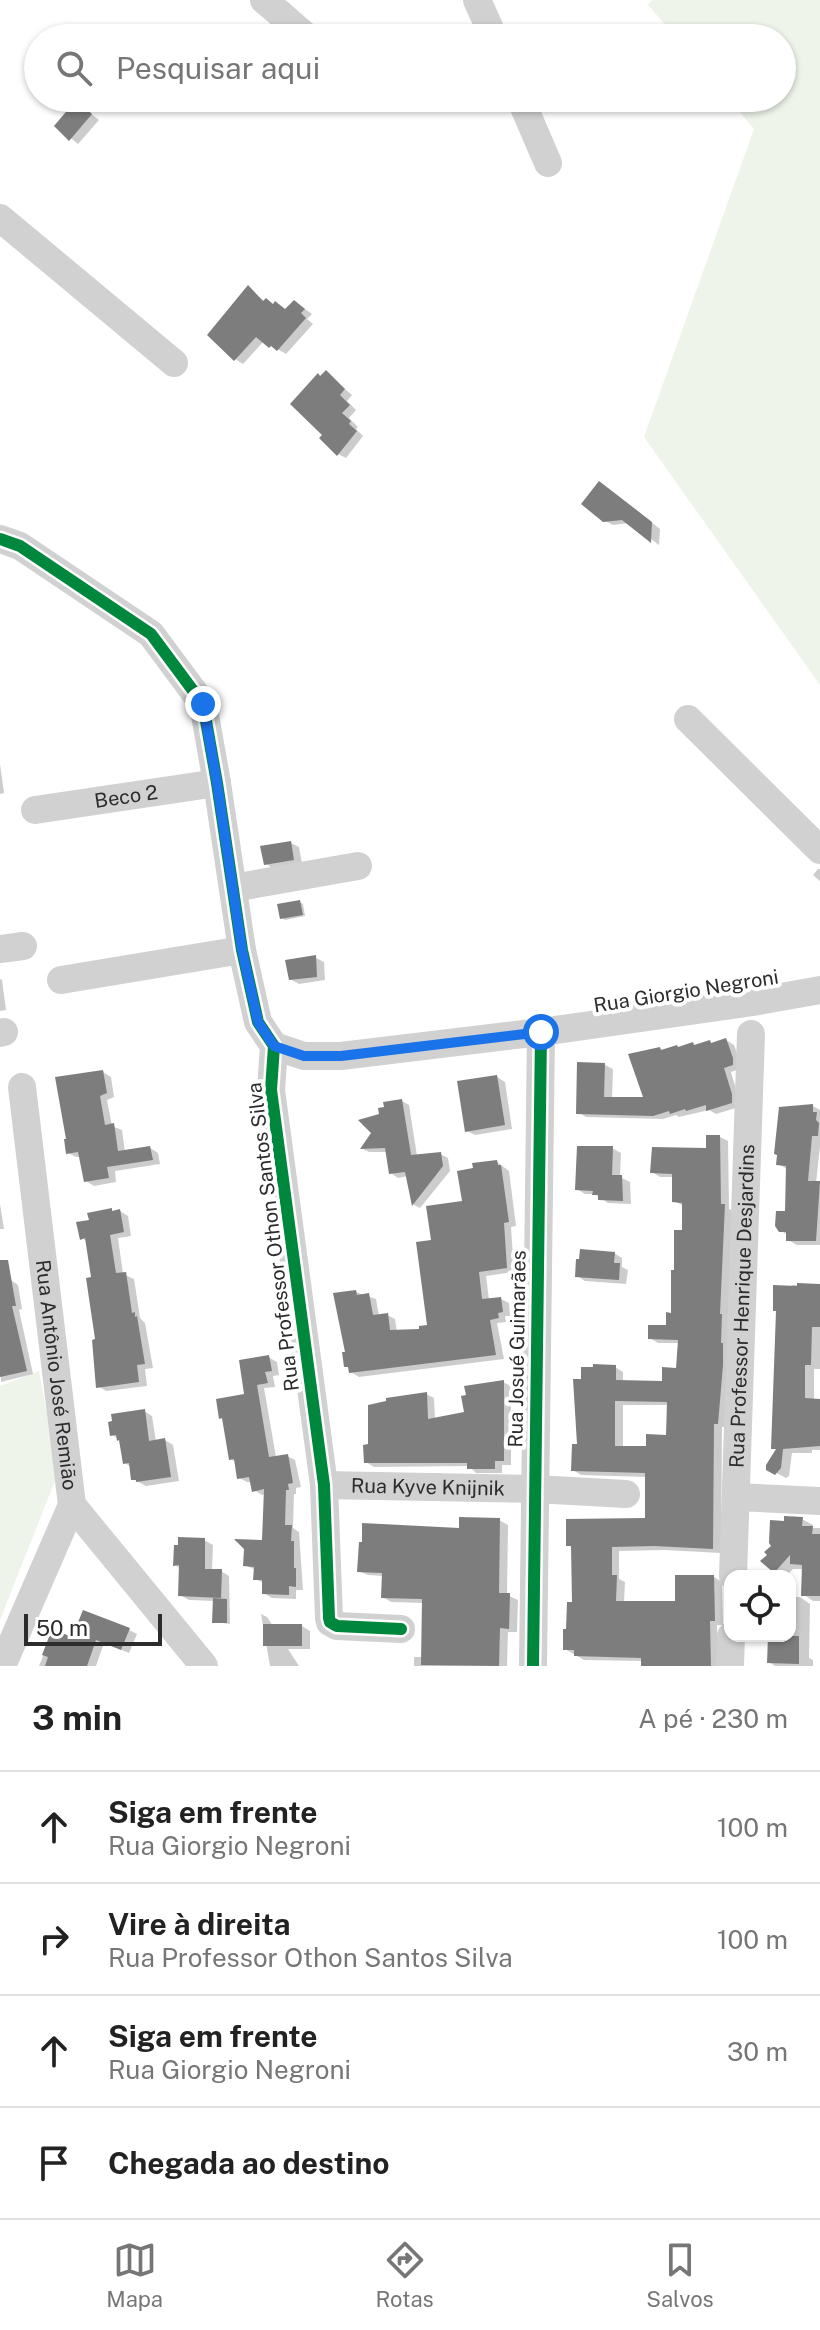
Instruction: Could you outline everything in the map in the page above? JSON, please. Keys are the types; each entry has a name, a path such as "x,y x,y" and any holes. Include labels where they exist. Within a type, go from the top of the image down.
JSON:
{"street":[{"path":"264,0 292,24"},
{"path":"477,0 488,24"},
{"path":"526,112 548,163"},
{"path":"0,218 174,363"},
{"path":"0,539 20,546 151,634 203,704 242,950 258,1022 274,1046"},
{"path":"688,719 820,850"},
{"name":"Beco 2","path":"35,810 217,783"},
{"path":"233,888 358,866"},
{"path":"61,980 242,950"},
{"name":"Rua Giorgio Negroni","path":"274,1046 304,1056 341,1056 541,1032 820,990"},
{"name":"Rua Josué Guimarães","path":"533,1666 541,1032"},
{"name":"Rua Professor Henrique Desjardins","path":"733,1570 751,1034"},
{"name":"Rua Professor Othon Santos Silva","path":"274,1046 271,1090 324,1485 330,1622 337,1626 401,1629"},
{"name":"Rua Antônio José Remião","path":"22,1087 72,1505 204,1666"},
{"name":"Rua Kyve Knijnik","path":"324,1485 626,1494"},
{"path":"736,1497 820,1501"},
{"path":"2,1666 72,1505"},
{"path":"730,1666 731,1642"}],"shaded area":[{"path":"652,0 820,0 820,685 644,437 754,129 740,112 796,112 796,24 665,24 648,5"},
{"path":"39,1371 58,1473 0,1620 0,1386"}],"building":[{"path":"66,112 92,114 69,141 54,126"},
{"path":"248,285 263,301 266,298 273,304 275,301 285,309 294,300 305,309 301,313 306,318 277,351 256,337 234,361 207,335"},
{"path":"326,370 345,389 340,395 350,405 342,413 357,431 337,456 319,438 322,435 290,404 318,373 320,376"},
{"path":"599,481 652,522 651,543 622,520 603,522 581,504"},
{"path":"291,841 294,860 264,865 260,846"},
{"path":"300,900 303,915 280,919 277,904"},
{"path":"316,955 317,977 289,980 285,960"},
{"path":"726,1038 733,1058 733,1065 724,1068 732,1103 706,1111 706,1105 653,1116 576,1114 577,1062 605,1063 604,1097 643,1097 628,1054 693,1042 694,1045 710,1040 711,1043"},
{"path":"103,1070 107,1093 100,1096 105,1125 114,1123 118,1151 150,1146 153,1160 107,1167 109,1178 84,1182 78,1152 66,1154 55,1077"},
{"path":"497,1075 505,1125 465,1132 457,1081"},
{"path":"402,1099 411,1155 441,1152 443,1166 412,1206 405,1172 389,1174 385,1148 360,1149 371,1133 358,1120 379,1114 378,1108 384,1107 383,1102"},
{"path":"813,1104 813,1112 817,1112 816,1120 819,1123 818,1136 812,1136 808,1181 820,1181 816,1241 786,1241 786,1232 779,1232 775,1226 776,1211 785,1211 786,1166 776,1165 777,1155 774,1154 779,1107"},
{"path":"706,1135 720,1135 721,1204 725,1204 720,1314 723,1365 718,1424 714,1424 713,1549 612,1547 612,1575 617,1575 616,1601 675,1601 675,1575 714,1575 715,1621 710,1621 711,1666 641,1666 641,1658 574,1656 574,1650 563,1650 567,1602 572,1602 571,1546 566,1546 566,1519 645,1518 645,1473 571,1471 572,1444 577,1444 573,1379 581,1379 581,1367 593,1367 593,1364 616,1365 616,1380 662,1381 662,1367 676,1368 678,1340 648,1339 648,1325 666,1325 666,1312 671,1313 674,1230 682,1230 682,1203 672,1202 672,1174 650,1173 652,1147 706,1148","holes":["615,1401 667,1402 666,1435 646,1434 646,1446 615,1446"]},
{"path":"577,1146 613,1146 612,1175 622,1175 623,1201 598,1200 598,1195 592,1195 593,1191 575,1190"},
{"path":"497,1160 501,1165 509,1222 504,1223 507,1268 479,1272 482,1299 501,1297 503,1312 498,1313 499,1318 490,1320 496,1355 349,1373 348,1367 344,1367 342,1352 345,1352 333,1293 356,1290 357,1295 369,1293 373,1315 388,1313 390,1330 419,1329 419,1326 427,1325 416,1242 431,1240 426,1206 462,1201 457,1171 473,1168 472,1163"},
{"path":"112,1208 112,1211 120,1209 124,1232 110,1235 116,1273 126,1272 132,1313 135,1312 137,1316 145,1364 137,1365 139,1382 96,1388 92,1340 95,1339 86,1278 91,1277 85,1238 80,1240 76,1222 89,1220 87,1213"},
{"path":"580,1249 615,1252 614,1263 620,1263 619,1280 575,1277"},
{"path":"0,1260 8,1260 16,1306 12,1306 27,1371 0,1377"},
{"path":"797,1283 820,1284 820,1327 812,1327 811,1365 805,1365 805,1398 820,1399 820,1446 783,1449 781,1468 775,1475 766,1470 776,1449 771,1449 776,1311 773,1311 773,1285 797,1286"},
{"path":"269,1355 272,1371 265,1372 268,1383 257,1385 269,1457 288,1454 293,1483 288,1484 289,1490 286,1490 285,1525 292,1525 291,1541 294,1541 296,1568 296,1587 289,1586 289,1595 262,1594 262,1580 253,1580 254,1567 243,1566 244,1549 234,1539 262,1540 264,1489 252,1492 249,1477 237,1479 234,1459 229,1460 216,1399 244,1394 239,1360"},
{"path":"504,1380 504,1461 495,1461 495,1469 467,1469 467,1463 364,1463 363,1445 368,1444 368,1405 386,1401 386,1398 427,1392 428,1419 464,1412 461,1396 466,1395 464,1386"},
{"path":"145,1409 149,1441 165,1438 171,1477 136,1482 131,1480 129,1463 123,1464 119,1440 116,1435 110,1436 108,1422 112,1421 111,1414"},
{"path":"784,1516 803,1517 802,1526 813,1526 812,1534 820,1534 820,1596 801,1596 802,1565 790,1564 790,1555 777,1570 770,1570 760,1561 771,1546 770,1520 784,1521"},
{"path":"459,1517 500,1518 499,1593 510,1593 509,1629 500,1628 499,1666 421,1665 422,1599 381,1598 382,1573 357,1572 362,1523 459,1528"},
{"path":"178,1537 205,1538 205,1569 222,1569 221,1598 178,1596 179,1565 173,1566 174,1545 178,1545"},
{"path":"213,1598 227,1599 227,1623 212,1623"},
{"path":"83,1610 130,1628 121,1650 96,1640 87,1666 45,1666 48,1657 42,1655 52,1629 72,1637"},
{"path":"263,1624 302,1624 302,1646 263,1646"},
{"path":"796,1636 799,1636 799,1664 767,1663 768,1642 796,1642"}],"cycle path":[{"path":"0,539 20,546 151,634 203,704 242,950 258,1022 274,1046 271,1090 324,1485 329,1618 337,1626 401,1629"},
{"path":"533,1666 541,1032"}],"route":[{"path":"203,704 242,950 258,1022 274,1046 304,1056 341,1056 541,1032"}]}
